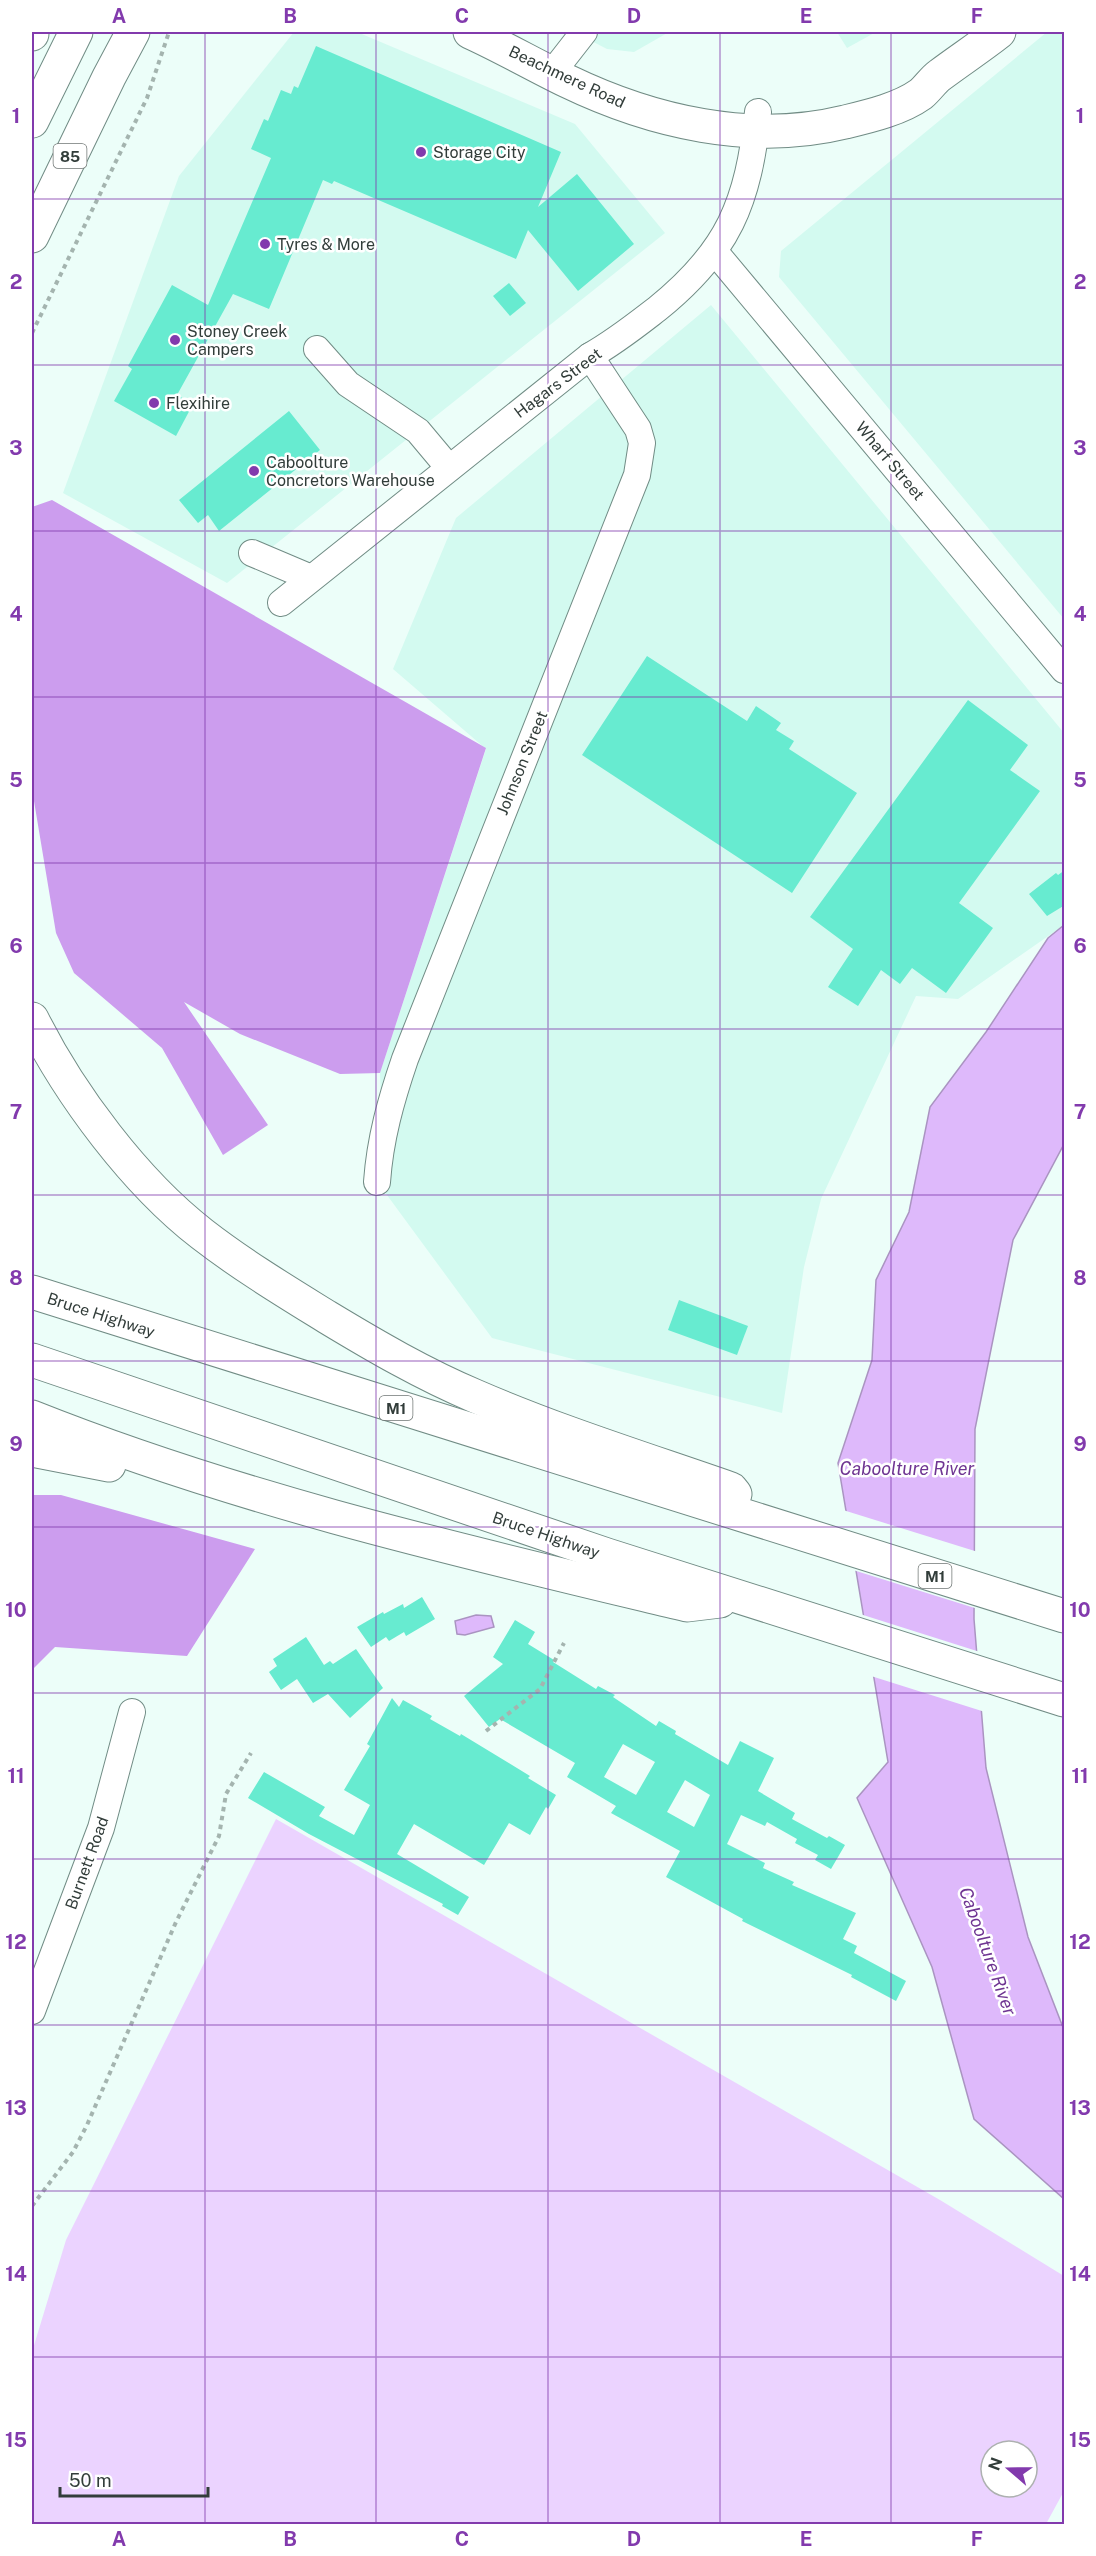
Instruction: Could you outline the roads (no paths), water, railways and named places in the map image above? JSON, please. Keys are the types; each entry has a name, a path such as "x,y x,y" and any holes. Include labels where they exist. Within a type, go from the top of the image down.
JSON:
{"main road":[{"path":"32,121 76,32"},
{"name":"85","path":"32,236 133,32"},
{"name":"Beachmere Road","path":"492,34 557,65 597,94 648,112 705,126 757,122 825,127 873,115 921,94 939,76 999,32"},
{"path":"32,1019 76,1096 122,1155 168,1203 201,1233 238,1260 411,1366 474,1396 535,1420 731,1489 762,1521"},
{"name":"Bruce Highway","path":"32,1292 1065,1616"},
{"name":"Bruce Highway","path":"32,1360 606,1555 1065,1700"},
{"path":"32,1418 187,1473 379,1529 687,1605 740,1598"},
{"path":"32,1450 66,1455 150,1475 187,1473"}],"street":[{"path":"557,65 584,32"},
{"name":"Hagars Street","path":"281,603 590,356 619,340 679,291 715,252 739,205 757,122"},
{"name":"Wharf Street","path":"715,252 1065,670"},
{"path":"317,349 354,389 418,431 449,468"},
{"name":"Johnson Street","path":"377,1182 389,1106 405,1059 637,474 642,443 638,429 590,356"},
{"path":"252,553 311,578"},
{"name":"Burnett Road","path":"32,2011 101,1828 132,1712"}],"water":[{"name":"Caboolture River","path":"1064,925 1064,1144 1013,1240 975,1429 974,1619 986,1768 1028,1937 1064,2030 1064,2199 974,2119 932,1967 857,1798 888,1762 838,1463 872,1360 876,1280 909,1212 930,1107 986,1032 1048,938"},
{"path":"476,1615 491,1616 494,1627 465,1635 457,1634 455,1621"}],"place":[{"name":"Storage City","path":"421,152"},
{"name":"Tyres & More","path":"265,244"},
{"name":"Stoney Creek Campers","path":"175,340"},
{"name":"Flexihire","path":"154,403"},
{"name":"Caboolture Concretors Warehouse","path":"254,471"}]}
